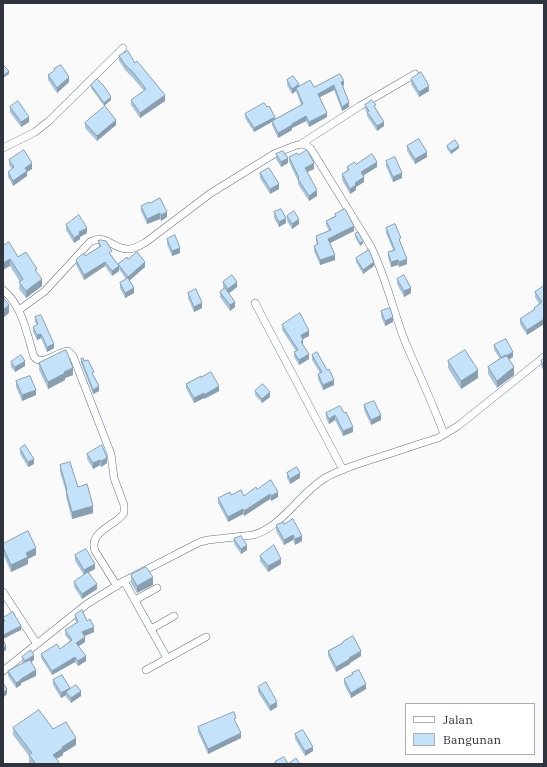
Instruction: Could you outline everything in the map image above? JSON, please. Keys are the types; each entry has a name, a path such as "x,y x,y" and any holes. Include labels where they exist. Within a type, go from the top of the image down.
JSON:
{"street":[{"path":"3,148 35,132 49,121 122,48"},
{"path":"19,310 45,291 90,242 99,238 127,249 135,248 146,242 210,193 274,154 301,144 360,106 415,74"},
{"path":"301,144 306,145 311,149 367,239 377,259 406,343 432,401 444,434"},
{"path":"3,290 10,295 19,310 34,357 37,360 45,360 68,351 73,356 111,454 114,478 124,505 124,513 119,519 100,533 93,546 117,586"},
{"path":"255,303 343,470"},
{"path":"3,671 87,604 124,581 200,542 260,534 280,518 313,486 325,478 343,470 438,438 458,426 544,357"},
{"path":"124,581 167,658"},
{"path":"135,600 157,588"},
{"path":"3,592 37,644"},
{"path":"151,629 174,616"},
{"path":"146,670 206,637"}],"building":[{"path":"128,51 135,63 137,61 165,95 140,113 131,100 146,89 119,56"},
{"path":"61,65 69,77 57,88 48,75"},
{"path":"4,66 9,71 3,76 3,67"},
{"path":"421,72 429,86 419,92 411,79"},
{"path":"340,74 344,81 341,82 349,102 342,107 334,85 318,94 327,113 309,122 306,116 278,133 272,121 303,104 296,88 310,80 314,87"},
{"path":"293,76 299,84 292,89 287,80"},
{"path":"97,79 104,86 111,97 104,103 91,85"},
{"path":"372,100 384,122 377,126 367,112 369,111 365,105"},
{"path":"18,101 29,117 21,122 10,107"},
{"path":"264,103 267,107 269,106 275,117 254,128 245,114"},
{"path":"105,106 116,120 97,136 85,123"},
{"path":"419,139 427,152 415,159 407,146"},
{"path":"455,140 459,146 451,151 447,146"},
{"path":"24,150 32,163 25,168 27,171 13,181 8,172 14,167 9,160"},
{"path":"307,150 314,163 305,168 317,190 309,196 298,179 299,178 289,157 297,153 298,155"},
{"path":"283,151 288,158 281,162 276,154"},
{"path":"372,154 377,162 361,172 364,177 355,183 356,185 350,189 342,174 349,170 347,167 354,162 356,164"},
{"path":"395,157 402,173 393,177 386,161"},
{"path":"269,168 279,184 270,189 260,173"},
{"path":"160,198 167,212 161,215 160,213 147,219 141,206"},
{"path":"281,209 286,218 279,222 274,212"},
{"path":"345,209 354,226 328,239 335,255 320,260 314,246 318,244 316,236 331,230 326,221"},
{"path":"294,211 299,219 292,224 287,216"},
{"path":"79,215 87,228 79,232 80,234 74,238 66,225"},
{"path":"395,224 407,259 399,262 398,260 391,262 388,252 395,250 386,228"},
{"path":"358,232 363,241 360,243 355,234"},
{"path":"175,235 180,248 172,251 167,239"},
{"path":"98,241 106,241 112,251 109,253 119,266 112,271 105,262 84,275 76,260 84,253 85,256 101,246"},
{"path":"9,242 18,257 26,252 37,269 35,270 42,279 26,291 19,282 23,279 10,259 3,263 3,246"},
{"path":"369,250 374,262 363,270 356,258"},
{"path":"137,252 145,262 128,277 118,264"},
{"path":"232,275 237,282 228,289 223,282"},
{"path":"404,275 411,288 404,291 397,279"},
{"path":"128,278 134,288 125,293 120,283"},
{"path":"544,286 544,319 527,330 520,319 535,309 534,308 542,302 535,292"},
{"path":"225,288 235,302 230,305 220,292"},
{"path":"196,289 202,303 194,307 188,293"},
{"path":"3,297 9,305 3,310"},
{"path":"390,308 393,317 385,321 381,311"},
{"path":"300,313 309,331 301,335 303,340 301,342 309,354 299,360 294,352 298,350 282,325"},
{"path":"41,315 54,344 47,347 41,334 37,335 33,327 38,324 35,317"},
{"path":"506,339 513,352 502,358 494,345"},
{"path":"66,350 73,368 48,382 39,363"},
{"path":"465,350 478,370 461,381 448,361"},
{"path":"317,352 327,370 329,369 334,380 323,385 318,374 322,372 312,355"},
{"path":"21,355 25,361 15,367 11,362"},
{"path":"506,355 514,367 497,381 488,367"},
{"path":"83,358 84,361 88,360 94,372 92,373 99,386 93,390 81,359"},
{"path":"544,358 544,366 541,361"},
{"path":"211,372 219,386 204,395 204,393 194,398 186,384"},
{"path":"30,376 36,390 22,395 16,381"},
{"path":"263,384 270,392 262,399 255,391"},
{"path":"374,401 381,415 371,420 364,405"},
{"path":"340,406 344,413 346,412 353,427 343,431 335,415 329,419 326,413"},
{"path":"25,445 34,459 28,462 20,449"},
{"path":"102,445 107,458 93,463 87,454"},
{"path":"70,462 78,487 87,484 93,506 72,512 60,465"},
{"path":"297,467 300,473 290,479 287,473"},
{"path":"271,480 278,492 271,496 270,494 244,511 243,509 228,517 218,498 230,492 231,495 241,490 244,496 256,487 257,489"},
{"path":"293,519 302,536 295,539 293,535 284,540 276,525 283,522 284,524"},
{"path":"28,531 36,548 26,553 28,557 11,565 3,544"},
{"path":"241,536 247,545 241,549 234,539"},
{"path":"274,545 281,559 268,566 260,556"},
{"path":"86,549 95,564 84,570 75,555"},
{"path":"146,567 153,577 137,586 131,575"},
{"path":"88,572 97,584 82,594 74,582"},
{"path":"82,610 87,621 90,619 94,627 82,632 85,637 76,643 86,656 78,661 75,657 52,671 41,654 57,644 60,649 72,640 65,630 78,622 75,615"},
{"path":"13,612 21,626 3,635 3,622 5,621 3,618"},
{"path":"353,636 361,651 336,667 328,651"},
{"path":"3,640 6,646 3,648"},
{"path":"31,650 34,655 25,661 22,657"},
{"path":"30,660 36,670 16,683 8,671"},
{"path":"359,670 366,684 351,693 344,679"},
{"path":"62,675 70,688 61,693 53,680"},
{"path":"266,682 277,702 270,706 258,687"},
{"path":"3,683 7,689 3,693"},
{"path":"76,685 81,691 71,698 66,692"},
{"path":"39,710 53,729 66,722 76,738 53,755 59,762 57,764 36,764 29,755 32,753 13,728"},
{"path":"234,712 236,718 234,719 241,733 208,749 198,727"},
{"path":"303,730 313,747 305,751 295,734"},
{"path":"284,757 288,764 276,764 275,762"},
{"path":"296,758 300,764 288,764"}]}
